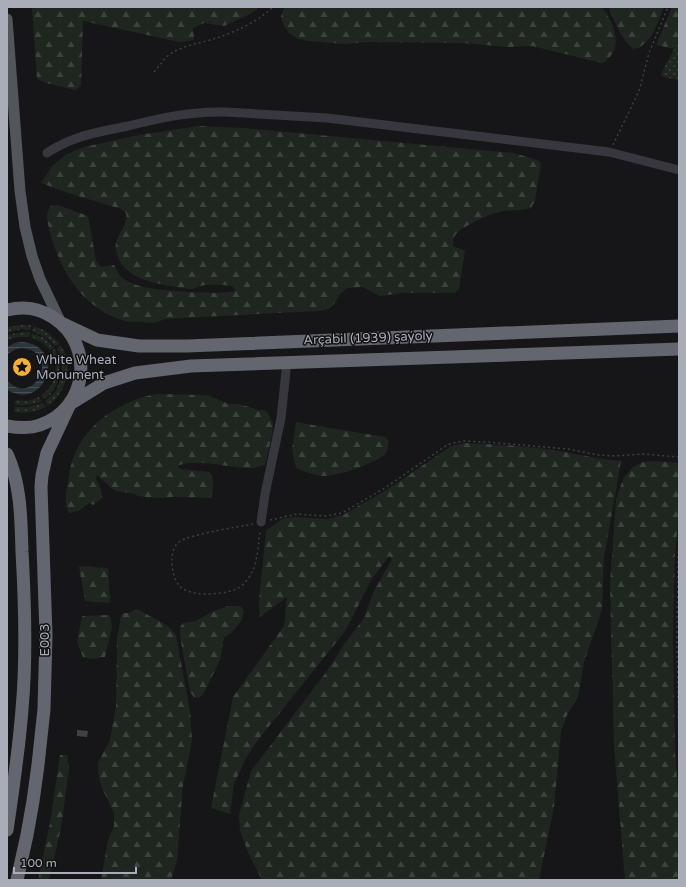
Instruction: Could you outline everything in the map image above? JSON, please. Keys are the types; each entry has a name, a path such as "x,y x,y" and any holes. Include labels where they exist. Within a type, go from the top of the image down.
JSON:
{"highway":[{"name":"Arçabil (1939) şaýoly","path":"7,310 16,308 32,308 48,314 98,340 139,346 187,346 679,326"},
{"name":"E003","path":"17,880 33,801 44,709 46,635 41,516 42,475 50,443 78,388 82,371 80,353 73,336 61,322"},
{"name":"Arçabil (1939) şaýoly","path":"70,404 104,383 135,373 191,366 679,349"},
{"path":"7,426 22,428 40,425 56,417 70,404"},
{"name":"E003","path":"7,454 15,476 20,516 25,634 18,761 7,830"}],"main road":[{"path":"7,19 20,191 25,227 32,256 40,279 61,322"}],"lane":[{"path":"47,154 63,143 93,134 172,116 209,112 261,113 327,118 610,152 679,170"},
{"path":"261,522 264,494 281,418 287,362"}],"path":[{"path":"154,72 169,55 182,48 216,38 244,27 273,7"},
{"path":"610,152 639,91 650,53 668,7"},
{"path":"261,522 256,561 246,582 238,588 226,593 200,594 184,590 176,583 172,566 172,552 179,542 190,537 282,516 297,514 325,516 342,513 385,488 453,442 487,442 553,448 598,455 615,456 642,454 679,457"},
{"path":"679,541 677,638 679,754"}],"green space":[{"path":"32,7 260,7 250,14 224,26 204,23 193,28 194,40 179,42 83,21 81,86 75,90 46,83 37,79"},
{"path":"285,7 602,7 615,32 616,45 610,57 602,63 532,46 507,47 463,43 369,42 344,44 309,41 298,39 290,34 284,26 281,17"},
{"path":"608,7 664,7 649,38 640,47 634,49 625,41"},
{"path":"672,7 679,7 679,39 675,49 656,45"},
{"path":"679,39 679,80 663,77 661,75"},
{"path":"198,126 243,128 514,153 537,160 541,163 535,201 531,208 503,211 493,214 478,220 456,234 453,240 453,246 465,251 459,289 454,293 404,293 380,296 363,287 347,288 340,294 329,309 319,311 164,319 153,323 132,322 114,317 102,311 89,301 67,274 53,243 48,225 47,216 51,206 58,205 88,216 96,261 101,267 114,265 120,276 131,283 143,287 176,291 217,293 236,291 232,286 209,285 200,286 193,289 154,282 137,277 124,266 119,259 116,250 117,240 125,223 126,213 121,209 41,183 53,165 67,154 84,147 139,135"},
{"path":"31,325 30,330 22,329 7,333 7,327"},
{"path":"34,326 46,331 60,344 55,346 47,338 32,331"},
{"path":"30,332 29,337 18,337 7,340 7,335"},
{"path":"32,333 46,339 54,348 50,350 43,343 31,337"},
{"path":"61,345 67,361 67,377 62,376 62,360 57,348"},
{"path":"55,349 59,361 60,376 55,374 56,365 51,352"},
{"path":"55,377 59,378 57,384 51,393 44,399 41,396 50,387"},
{"path":"61,378 66,379 63,387 57,397 48,406 45,401 56,391"},
{"path":"157,394 207,395 229,404 239,404 258,410 265,410 273,423 272,435 265,465 253,468 204,463 177,466 181,469 210,472 213,485 211,498 155,498 138,496 135,494 116,491 97,475 96,479 101,489 102,498 93,505 89,503 79,511 69,513 66,506 66,498 70,468 79,446 86,434 106,415 118,408 144,397"},
{"path":"39,397 42,401 29,405 15,405 16,400 28,401"},
{"path":"43,403 46,407 38,410 26,413 14,412 15,407 29,407"},
{"path":"296,422 385,437 389,441 387,450 386,453 376,460 348,471 331,476 310,474 296,468 292,450"},
{"path":"464,443 509,445 554,450 595,458 621,461 604,558 602,610 584,662 578,697 567,715 561,732 554,807 539,880 262,880 248,852 240,831 239,815 251,771 327,671 345,643 364,618 374,591 392,559 389,556 371,580 346,630 258,740 246,758 234,784 230,814 211,808 233,697 284,626 287,597 260,617 259,601 266,531 282,519 293,517 327,519 343,515 388,489 451,446"},
{"path":"655,461 679,463 679,514 675,553 673,637 675,753 679,804 679,880 625,880 614,746 610,584 616,499 623,479 633,467 643,462"},
{"path":"79,566 108,568 110,603 85,601"},
{"path":"228,606 241,606 244,611 242,620 232,632 224,638 220,660 204,693 199,698 194,697 190,692 180,636 180,627 183,623 196,621 212,612"},
{"path":"137,609 168,626 176,635 190,711 192,741 183,785 177,860 171,880 101,880 108,840 114,826 114,813 102,788 99,778 98,763 110,740 116,707 117,639 121,615"},
{"path":"110,615 112,627 105,657 93,659 83,657 77,642 82,616"},
{"path":"60,755 67,755 69,769 61,828 49,880 38,880 50,823"}],"shaded area":[{"path":"21,342 36,346 44,354 48,364 47,375 41,385 33,392 21,395 7,390 7,381 17,387 26,388 34,384 42,369 41,361 36,353 27,349 16,349 7,355 7,347"}],"building":[{"path":"77,730 88,731 87,737 77,736"}],"place":[{"name":"White Wheat Monument","path":"22,367"}]}
